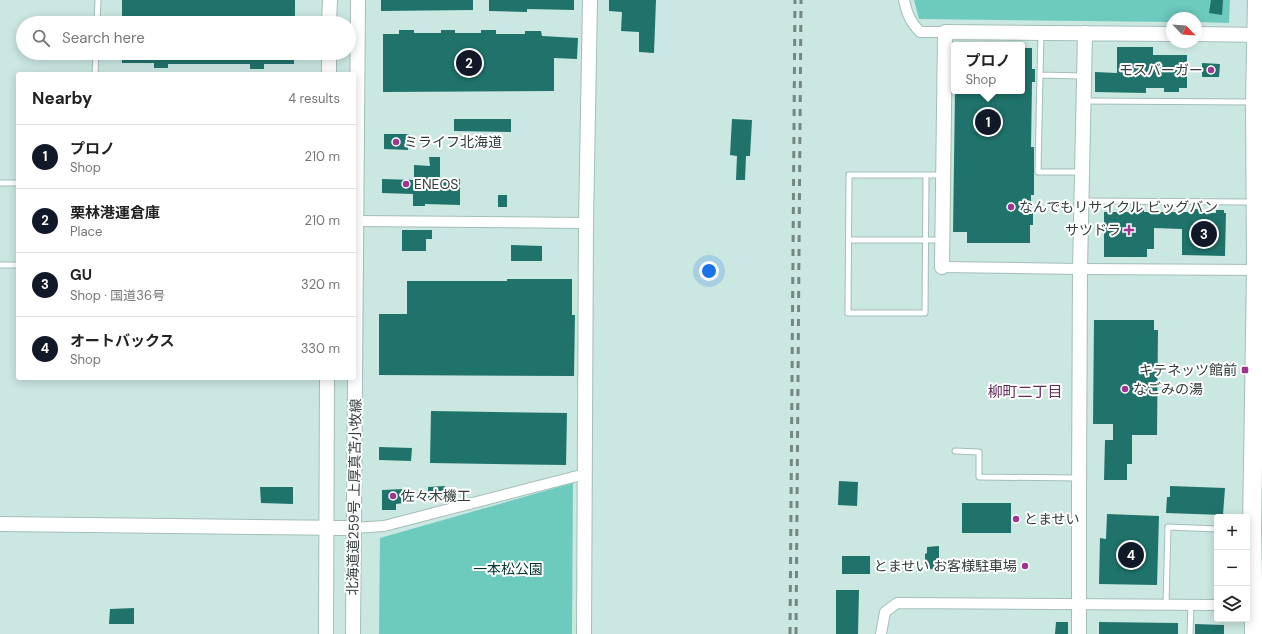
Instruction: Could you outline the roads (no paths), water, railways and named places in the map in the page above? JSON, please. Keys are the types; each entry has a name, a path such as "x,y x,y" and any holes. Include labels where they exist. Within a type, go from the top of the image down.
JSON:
{"highway":[{"path":"1254,634 1250,530 1259,269 1256,202 1255,102 1259,35 1257,0"}],"street":[{"path":"329,16 330,0"},
{"name":"北海道道259号 上厚真苫小牧線","path":"356,221 358,0"},
{"path":"584,634 586,223 590,0"},
{"path":"904,0 912,23 920,32 1166,34"},
{"path":"945,32 942,266 1080,269 1259,269"},
{"path":"1079,634 1080,269 1085,33"},
{"path":"1202,34 1259,35"},
{"path":"329,60 329,72"},
{"path":"356,221 586,223"},
{"name":"北海道道259号 上厚真苫小牧線","path":"326,634 328,380"},
{"name":"北海道道259号 上厚真苫小牧線","path":"353,634 354,380"},
{"path":"0,524 327,528 384,526 585,474"},
{"path":"881,634 885,612 897,603 1214,605"}],"lane":[{"path":"97,16 98,0"},
{"path":"1041,33 1038,172 1082,172"},
{"path":"95,72 96,60"},
{"path":"1040,75 1084,76"},
{"path":"1083,101 1255,102"},
{"path":"926,176 925,313 848,313 849,175 943,176"},
{"path":"0,183 16,183"},
{"path":"1081,202 1256,202"},
{"path":"849,240 942,240"},
{"path":"0,265 16,265"},
{"path":"955,451 979,452 979,477 1079,478"},
{"path":"1166,605 1168,527 1214,529"},
{"path":"1190,634 1191,605"}],"railway":[{"path":"790,634 795,0"},
{"path":"796,634 801,0"}],"place":[{"name":"栗林港運倉庫","path":"469,63"},
{"name":"モスバーガー","path":"1211,70"},
{"name":"プロノ","path":"988,122"},
{"name":"ミライフ北海道","path":"396,142"},
{"name":"ENEOS","path":"406,184"},
{"name":"なんでもリサイクル ビッグバン","path":"1011,207"},
{"name":"サツドラ","path":"1129,230"},
{"name":"GU","path":"1204,234"},
{"name":"キテネッツ館前","path":"1245,370"},
{"name":"なごみの湯","path":"1125,389"},
{"name":"佐々木機工","path":"393,496"},
{"name":"とませい","path":"1016,519"},
{"name":"オートバックス","path":"1131,555"},
{"name":"とませい お客様駐車場","path":"1025,566"}],"district":[{"name":"柳町二丁目","path":"1025,392"}],"park label":[{"name":"一本松公園","path":"508,569"}]}
